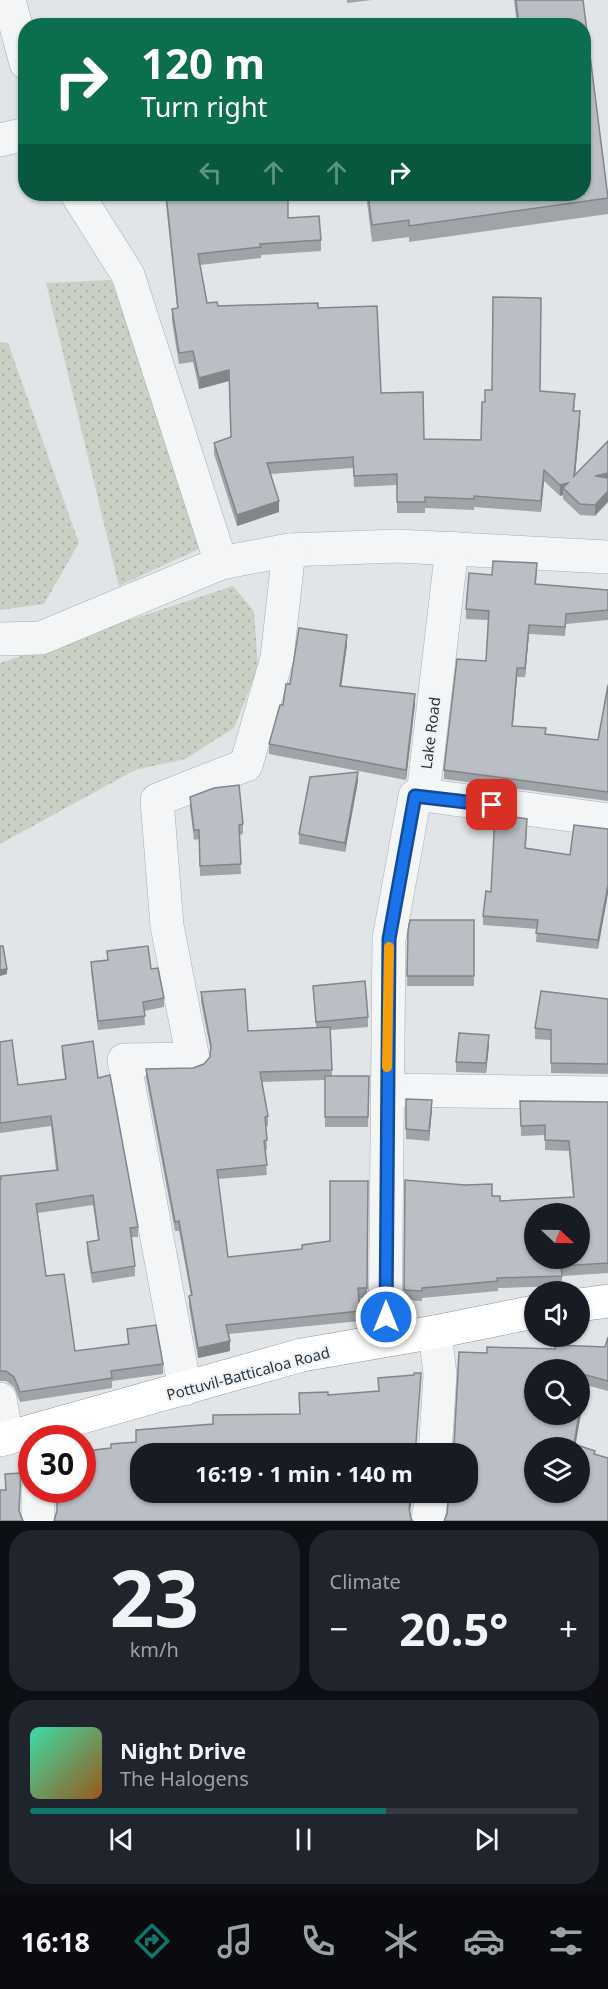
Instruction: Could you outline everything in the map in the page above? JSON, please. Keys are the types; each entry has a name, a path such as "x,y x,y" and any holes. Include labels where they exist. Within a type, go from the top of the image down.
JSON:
{"highway":[{"path":"590,1303 608,1301"},
{"name":"Pottuvil-Batticaloa Road","path":"61,1425 302,1355 524,1314"}],"street":[{"path":"9,0 18,33"},
{"path":"0,66 18,70"},
{"path":"0,140 18,136"},
{"path":"81,201 128,275 222,563"},
{"path":"0,639 41,638 222,563 289,550 398,546 608,557"},
{"name":"Lake Road","path":"386,1340 389,939 415,796 423,795 452,548"},
{"path":"185,1389 124,1060 193,1059 167,926 157,800 246,765 277,658 289,550"},
{"path":"423,795 608,820"},
{"path":"387,1090 608,1093"},
{"path":"435,1332 440,1374 436,1443"},
{"path":"0,1399 18,1433"},
{"path":"38,1503 38,1521"},
{"path":"428,1521 430,1503"}],"green space":[{"path":"111,280 205,546 119,586 46,283"},
{"path":"0,342 8,343 79,543 44,604 0,610"},
{"path":"233,586 254,611 258,668 234,728 185,759 135,770 0,844 0,663"}],"building":[{"path":"516,0 583,0 585,18 518,18"},
{"path":"591,63 608,198 591,200"},
{"path":"167,201 288,201 288,218 319,216 321,240 260,244 261,247 198,254 207,303 217,302 218,306 318,303 318,308 377,306 381,393 423,392 424,439 481,440 482,402 485,402 485,390 492,390 493,297 541,298 540,391 575,394 573,411 580,411 574,476 608,441 608,473 595,476 608,478 608,491 595,505 580,504 563,488 568,483 560,485 544,470 541,501 474,496 474,499 425,497 425,502 397,502 397,474 354,476 353,457 267,463 279,501 237,515 214,443 231,437 229,370 199,378 193,351 179,353 172,309 178,308"},
{"path":"369,201 587,201 409,226 409,220 372,225"},
{"path":"493,561 537,563 535,584 608,590 608,610 566,614 565,627 529,625 525,668 517,668 512,726 546,728 545,734 598,740 608,685 608,792 444,770 457,659 486,661 489,611 466,609 469,573 492,575"},
{"path":"299,628 347,635 340,686 415,694 406,770 269,744 280,705 283,705 286,684 290,684"},
{"path":"358,772 345,843 299,834 310,777"},
{"path":"239,785 243,824 239,825 241,864 200,866 199,830 194,830 190,797 214,788"},
{"path":"495,814 527,819 525,848 570,855 574,825 608,829 608,885 598,940 536,933 538,920 483,916 486,891 491,892"},
{"path":"410,920 474,920 474,976 407,976"},
{"path":"0,946 3,946 7,969 0,970"},
{"path":"148,946 151,969 158,968 164,998 143,1002 145,1016 98,1021 91,962 108,960 107,951"},
{"path":"365,981 368,1017 316,1022 313,986"},
{"path":"245,989 248,1031 330,1027 332,1070 260,1072 268,1116 265,1117 267,1140 264,1141 267,1165 217,1170 228,1257 302,1249 302,1245 330,1241 330,1181 368,1181 367,1288 358,1288 360,1311 226,1325 230,1341 198,1348 189,1296 192,1295 179,1221 175,1222 146,1069 193,1068 204,1064 210,1057 211,1046 201,992"},
{"path":"541,991 608,999 608,1064 551,1063 551,1030 535,1028"},
{"path":"459,1033 489,1035 486,1063 456,1062"},
{"path":"12,1040 18,1085 66,1079 62,1046 93,1041 98,1078 110,1075 138,1227 130,1228 135,1266 92,1273 87,1242 99,1240 93,1195 36,1204 46,1276 64,1274 75,1351 129,1344 127,1329 156,1325 163,1364 111,1371 112,1378 20,1392 14,1377 6,1371 0,1371 0,1179 1,1176 58,1170 51,1116 0,1123 0,1042"},
{"path":"325,1076 369,1076 368,1117 325,1117"},
{"path":"406,1099 432,1100 429,1131 406,1129"},
{"path":"520,1101 608,1102 608,1263 590,1264 590,1203 524,1203 524,1269 561,1269 562,1276 497,1278 498,1281 422,1288 422,1291 404,1290 405,1180 465,1185 492,1184 492,1196 500,1196 500,1201 574,1197 569,1141 545,1140 545,1125 521,1126"},
{"path":"608,1337 608,1381 590,1376 590,1359 524,1359 524,1425 577,1425 575,1437 524,1437 524,1503 590,1503 590,1449 595,1451 594,1454 608,1458 608,1521 444,1521 448,1503 478,1503 478,1443 454,1443 459,1352 487,1353 487,1347 555,1349 555,1347 605,1347"},
{"path":"414,1373 421,1373 416,1443 130,1443 130,1503 410,1503 413,1521 54,1521 57,1503 96,1503 96,1450 111,1448 111,1444 136,1442 136,1430 213,1424 213,1415 300,1414 299,1393 328,1392 328,1395 379,1391 378,1378 414,1375"},
{"path":"18,1473 18,1503 23,1521 0,1521 0,1490 6,1490 5,1474"}],"slow traffic":[{"path":"387,1067 389,947"}],"route":[{"path":"386,1317 389,939 415,796 423,795 492,805"}]}
